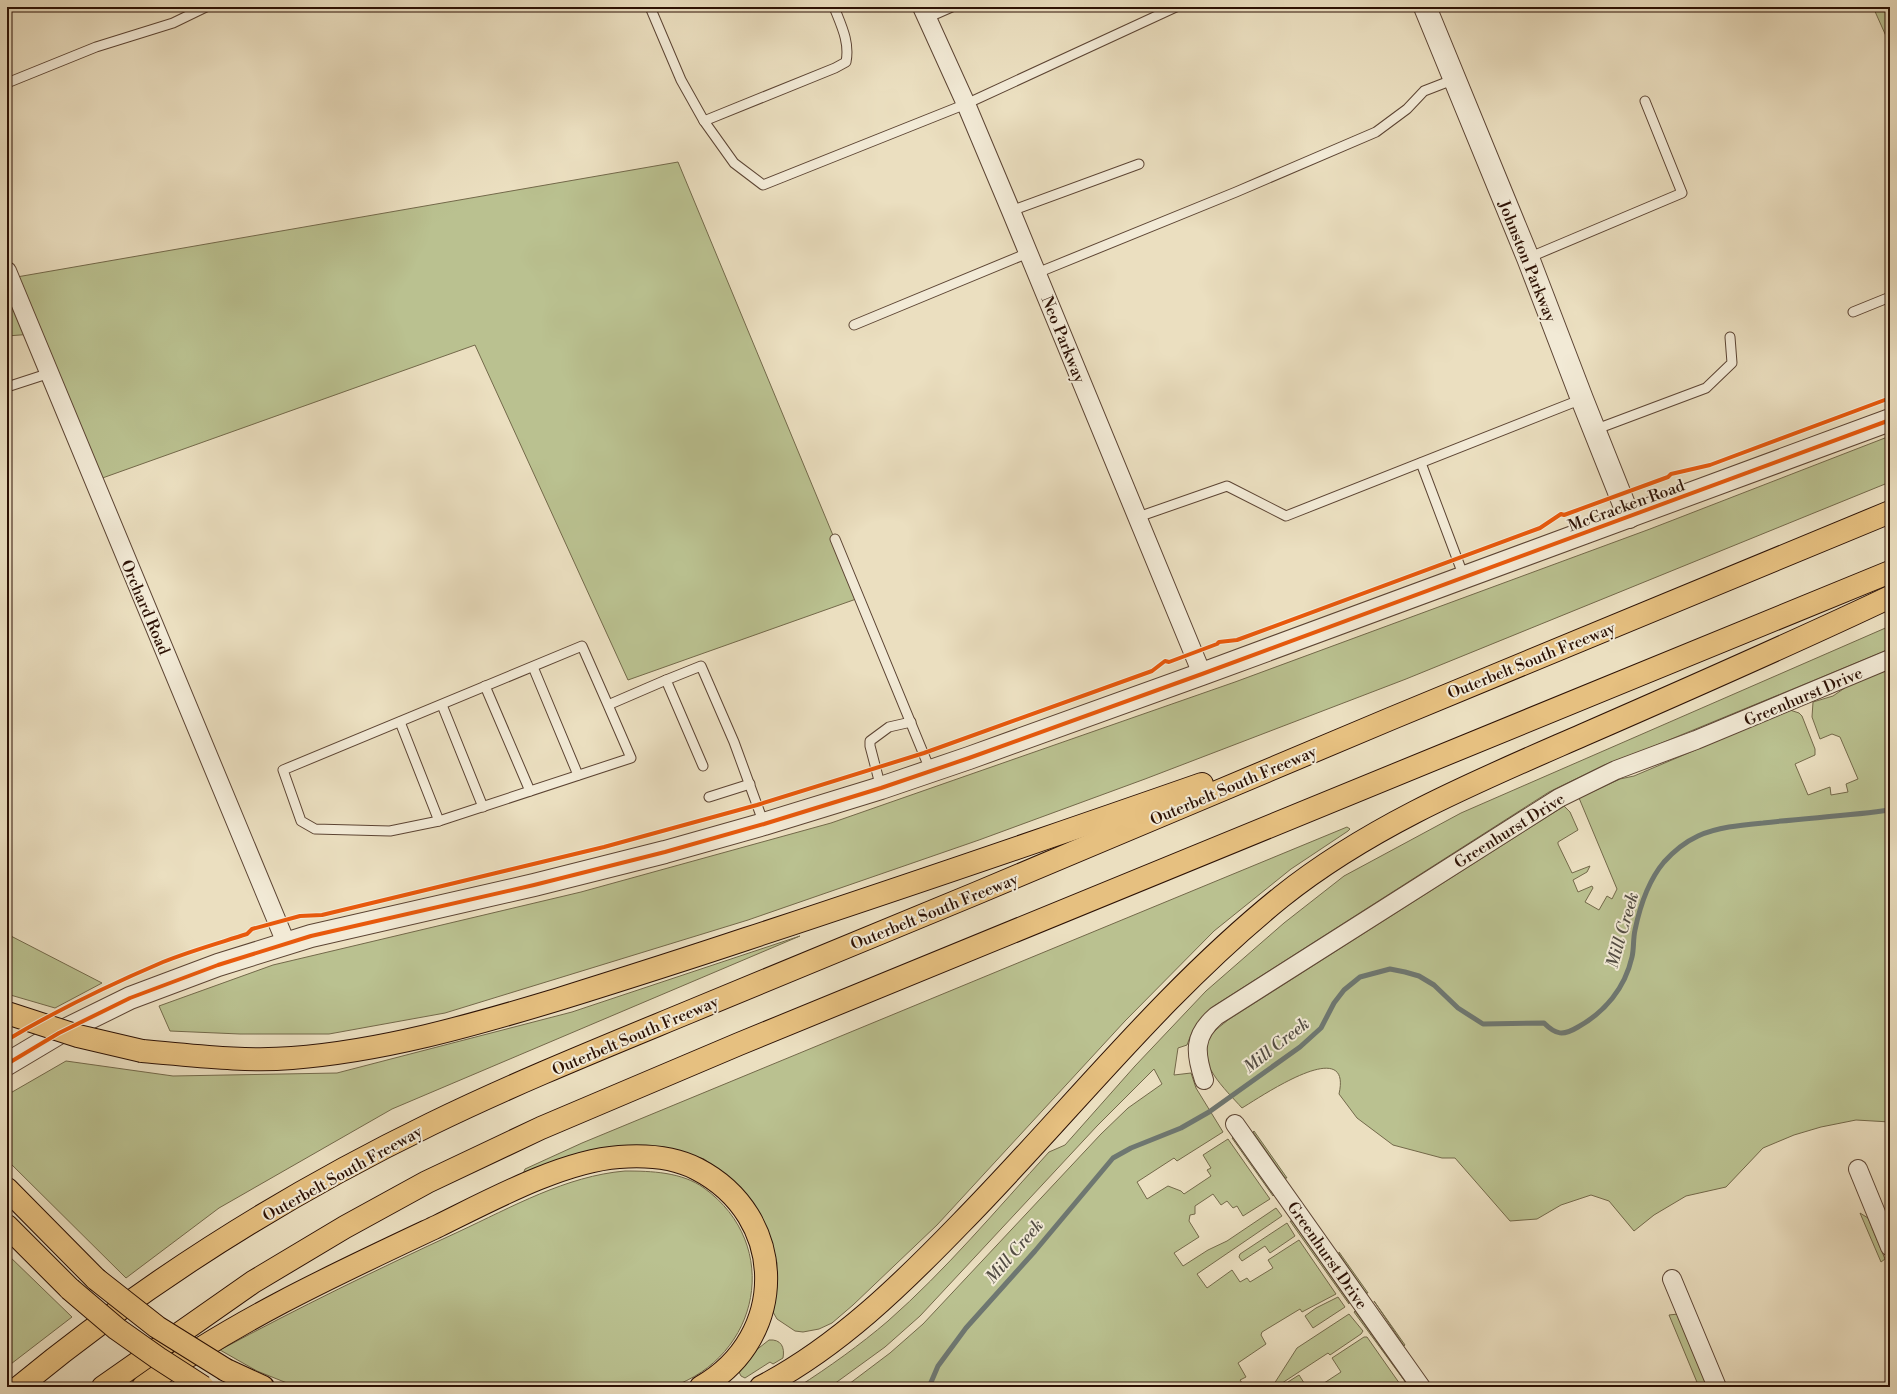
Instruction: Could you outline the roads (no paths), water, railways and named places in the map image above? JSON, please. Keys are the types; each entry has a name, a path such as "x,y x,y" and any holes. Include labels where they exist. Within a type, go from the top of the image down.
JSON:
{"highway":[{"name":"Outerbelt South Freeway","path":"19,1387 82,1338 152,1287 209,1250 265,1215 344,1169 429,1125 570,1061 1013,878 1388,719 1890,512"},
{"path":"103,1387 253,1282 345,1226 427,1182 541,1128 754,1038 1890,572"},
{"path":"761,1387 821,1349 876,1305 930,1255 984,1200 1182,985 1231,939 1283,895 1339,855 1394,822 1463,788 1736,668 1890,597"},
{"path":"7,1013 78,1036 142,1051 219,1058 290,1058 362,1049 428,1036 481,1022 639,974 927,879 1388,719"},
{"path":"143,1387 210,1342 271,1308 364,1260 484,1203 567,1169 600,1160 632,1156 666,1159 683,1163 696,1168 720,1184 742,1205 752,1221 762,1249 766,1265 766,1282 762,1313 756,1327 748,1343 731,1365 700,1387"},
{"path":"7,1189 96,1279 157,1327 226,1370 263,1387"},
{"path":"7,1226 70,1289 117,1329 203,1387"}],"street":[{"name":"Johnston Parkway","path":"1425,7 1528,258 1629,517"},
{"name":"Neo Parkway","path":"925,13 966,104 1037,273 1202,674"},
{"name":"Orchard Road","path":"7,270 286,943"},
{"name":"McCracken Road","path":"7,1064 59,1033 130,998 211,967 286,943 534,885 665,852 764,824 931,772 1202,674 1890,420"},
{"name":"Greenhurst Drive","path":"1204,1080 1197,1056 1198,1045 1201,1034 1208,1023 1216,1016 1544,806 1616,770 1696,740 1890,659"},
{"name":"Greenhurst Drive","path":"1235,1124 1421,1387"},
{"path":"1858,1169 1890,1246"},
{"path":"1672,1280 1717,1387"}],"lane":[{"path":"7,83 96,47 173,23 206,7"},
{"path":"650,7 681,80 704,121 734,163 763,185 966,104 1176,7"},
{"path":"704,121 835,68 846,62 848,51 843,29 834,7"},
{"path":"925,13 952,7"},
{"path":"1037,273 1236,192 1376,132 1407,108 1424,91 1454,79"},
{"path":"1528,258 1682,192 1646,101"},
{"path":"1011,211 1139,164"},
{"path":"854,325 1028,253"},
{"path":"1853,312 1890,297"},
{"path":"1594,430 1706,388 1732,363 1730,337"},
{"path":"7,387 50,373"},
{"path":"1138,518 1227,486 1286,516 1582,399"},
{"path":"1421,463 1464,577"},
{"path":"835,539 931,772"},
{"path":"582,646 631,758 439,821 390,831 315,829 301,821 284,770 485,686 582,646"},
{"path":"608,705 701,666 734,742 764,824"},
{"path":"533,667 578,775"},
{"path":"666,680 703,766"},
{"path":"485,686 530,791"},
{"path":"442,705 483,806"},
{"path":"400,722 439,821"},
{"path":"881,788 870,741 889,727 911,722"},
{"path":"709,797 750,784"}],"waterway":[{"name":"Mill Creek","path":"929,1387 938,1366 966,1328 1035,1251 1113,1158 1131,1148 1181,1128 1209,1112 1300,1047 1321,1028 1334,1003 1344,990 1360,977 1390,969 1405,972 1419,976 1434,985 1458,1008 1483,1024 1544,1023 1556,1032 1568,1032 1588,1021 1597,1014 1619,989 1629,968 1633,954 1634,933 1637,921 1642,903 1653,877 1664,862 1684,844 1693,838 1714,830 1730,827 1890,810"}]}
